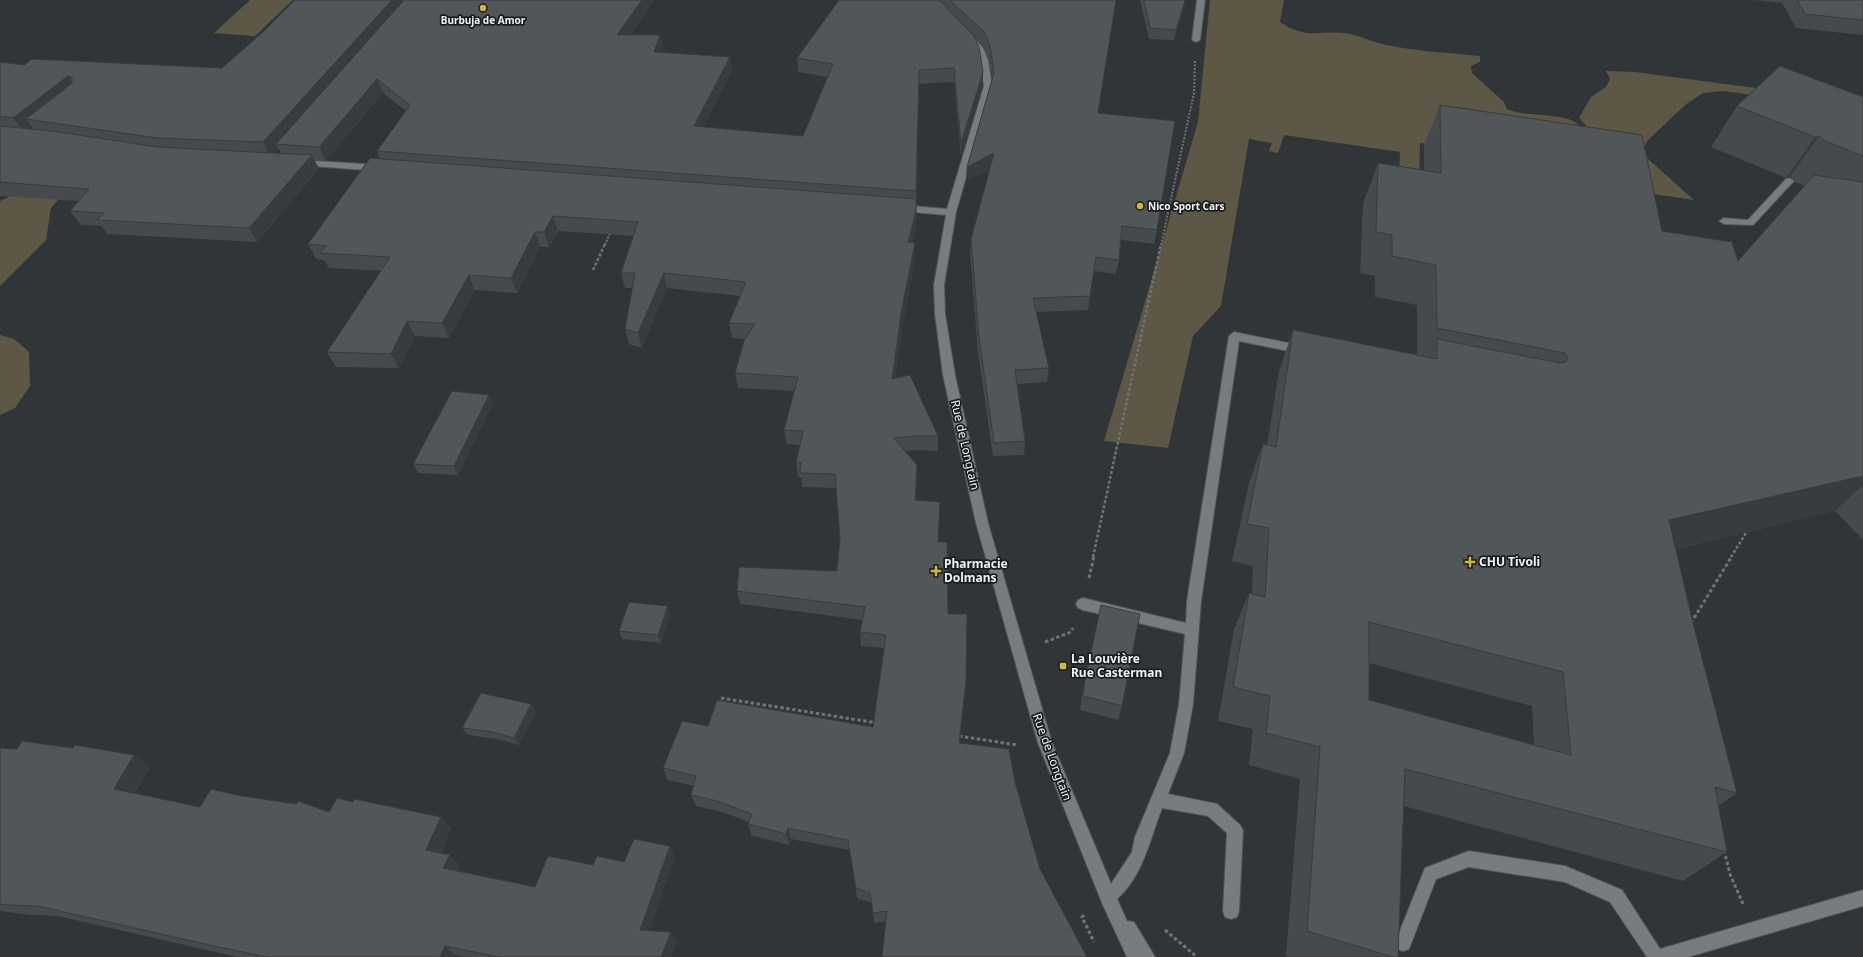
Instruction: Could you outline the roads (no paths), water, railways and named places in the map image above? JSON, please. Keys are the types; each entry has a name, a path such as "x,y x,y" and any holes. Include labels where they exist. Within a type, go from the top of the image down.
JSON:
{"street":[{"path":"1196,40 1201,0"},
{"name":"Rue de Longtain","path":"962,30 979,48 984,60 988,86 951,212 939,284 940,314 946,360 982,523 1045,743 1108,897 1135,957"},
{"path":"289,162 392,169"},
{"path":"1724,221 1750,223 1789,181"},
{"path":"890,207 951,212"},
{"path":"1108,897 1117,889 1139,855 1143,837 1177,752 1186,704 1194,601 1234,336 1310,351"},
{"path":"1084,604 1139,616 1192,630"},
{"path":"1158,800 1212,809 1235,830 1231,911"},
{"path":"1403,943 1430,873 1469,859 1565,874 1616,896 1656,957"},
{"name":"Rue de Longtain","path":"1108,897 1147,957"},
{"path":"1660,957 1863,898"}],"place":[{"name":"Burbuja de Amor","path":"483,8"},
{"name":"Nico Sport Cars","path":"1140,206"},
{"name":"CHU Tivoli","path":"1470,562"},
{"name":"Pharmacie Dolmans","path":"936,571"},
{"name":"La Louvière Rue Casterman","path":"1063,666"}]}
